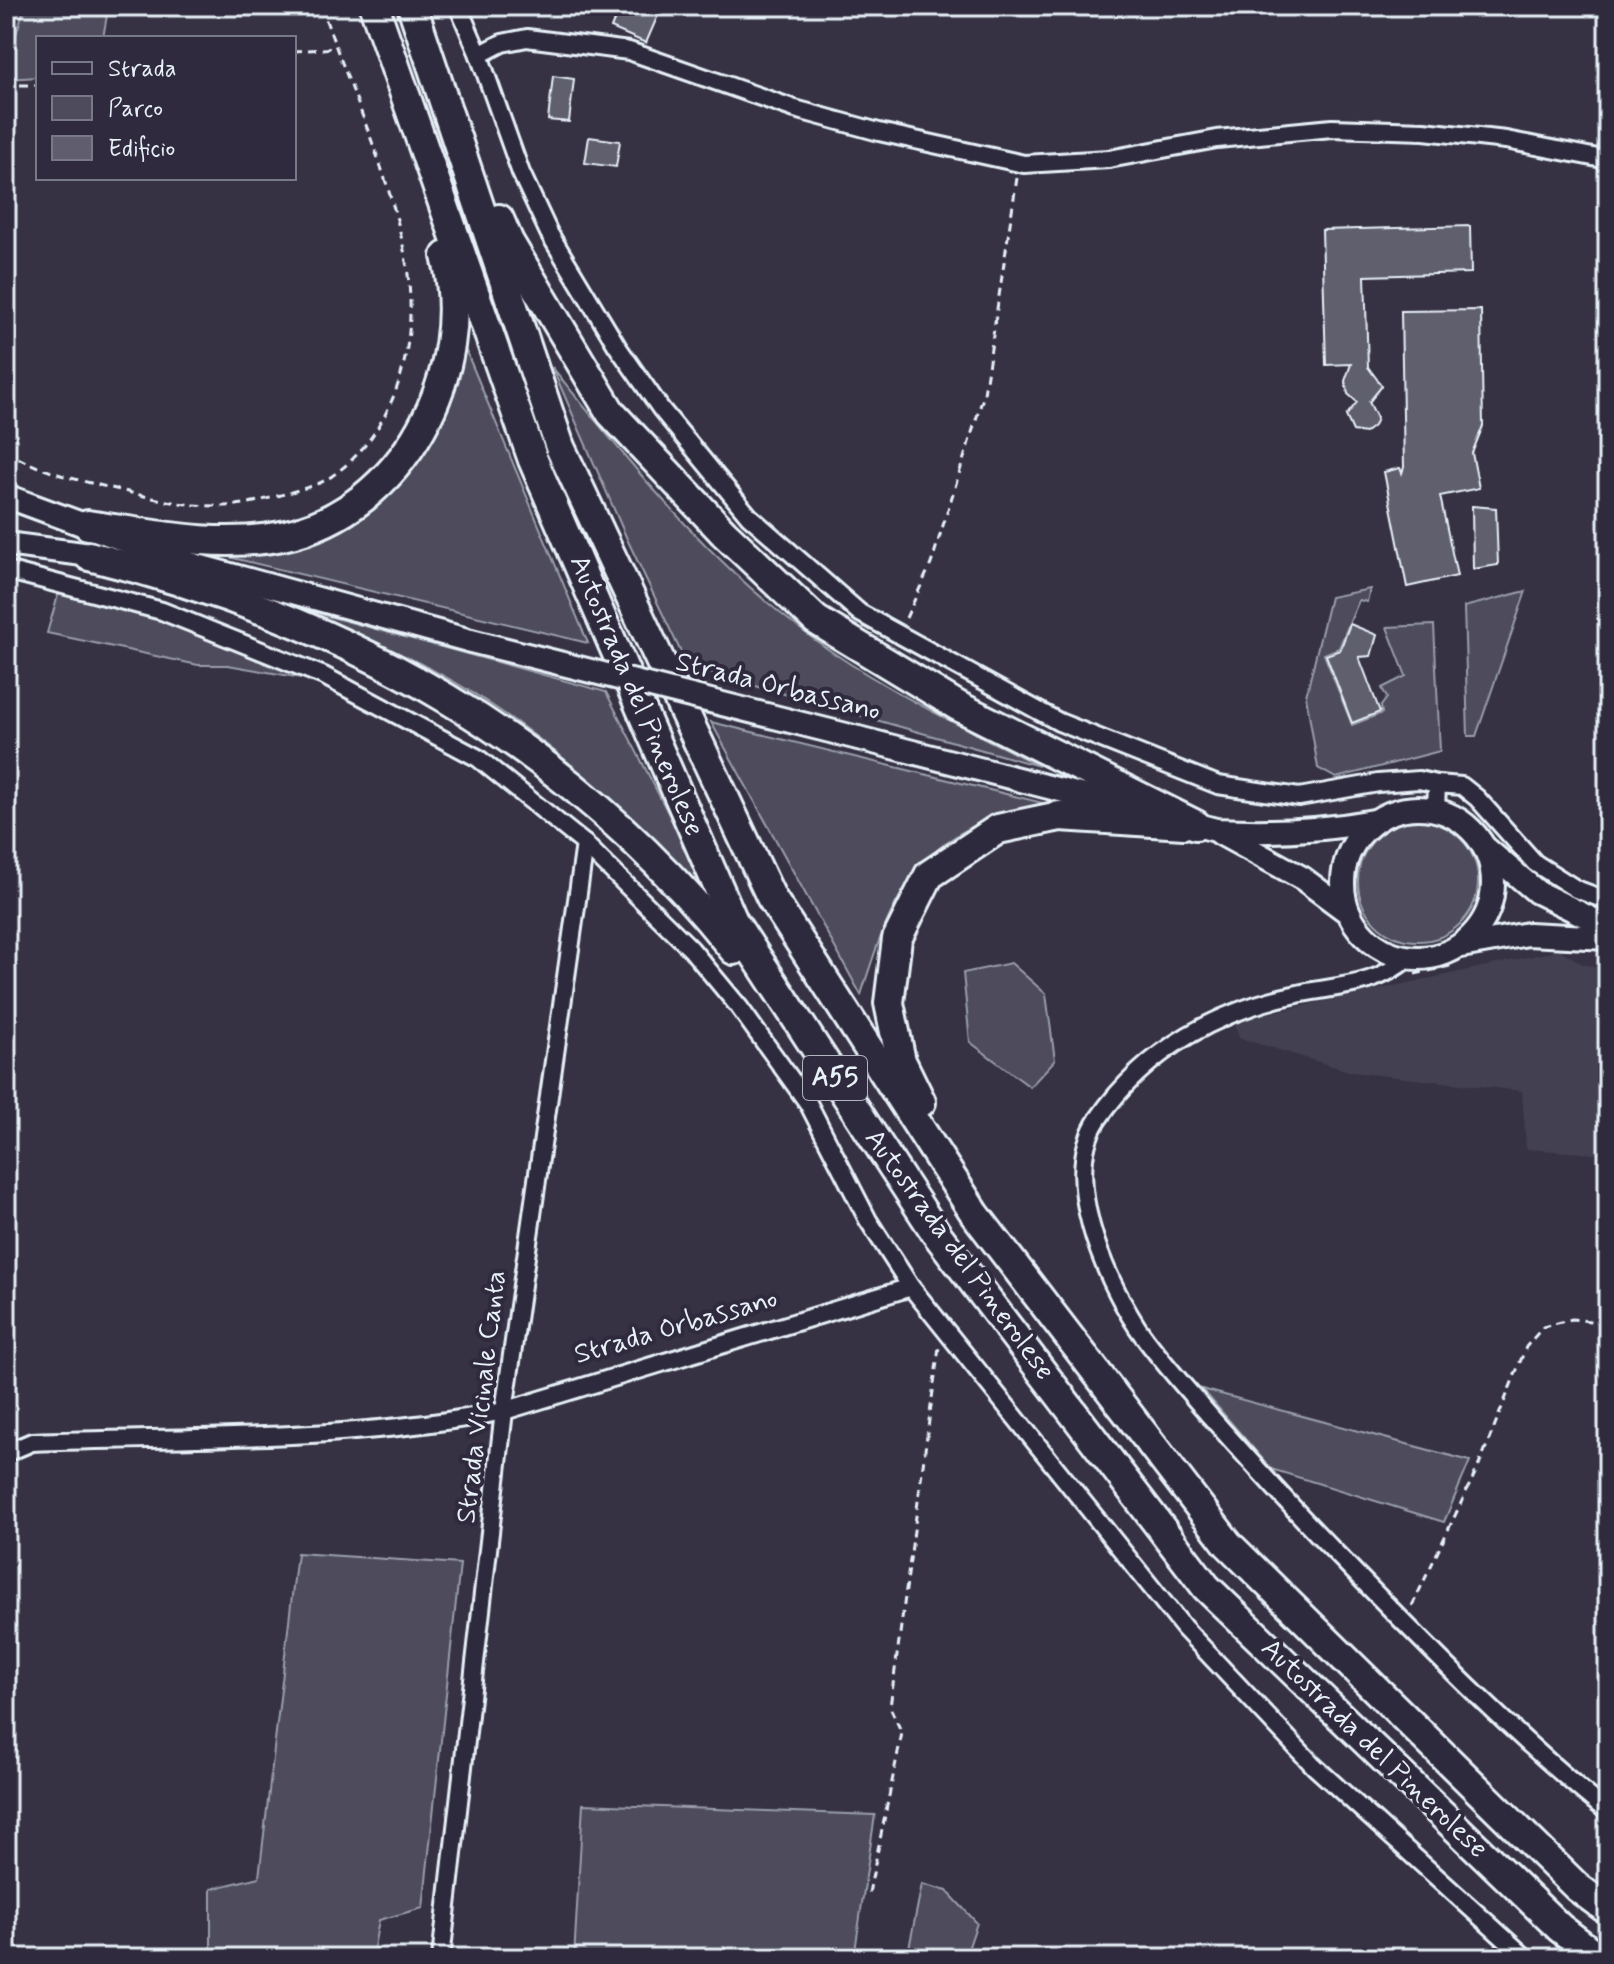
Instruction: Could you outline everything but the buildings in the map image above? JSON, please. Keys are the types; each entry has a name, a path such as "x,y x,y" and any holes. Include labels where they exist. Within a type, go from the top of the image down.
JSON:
{"highway":[{"name":"Autostrada del Pinerolese","path":"374,6 533,460 733,921 936,1233 1206,1587 1560,1928 1599,1958"},
{"name":"Autostrada del Pinerolese","path":"412,6 560,447 771,897 975,1214 1228,1544 1577,1887 1608,1910"},
{"path":"424,41 509,242 611,413 724,533 816,620 958,706 1206,828"},
{"path":"88,525 212,541 242,542 285,536 319,524 349,507 380,483 406,455 439,392 452,345 453,285 396,73"},
{"path":"89,556 172,576 320,631 426,684 560,774 650,856 710,919 763,986 936,1233"},
{"path":"975,1214 901,1061 889,1003 897,939 929,875 998,829 1060,816 1206,828"}],"main road":[{"name":"Strada Orbassano","path":"6,496 187,563 471,641 1206,828 1277,834 1319,832 1374,821 1393,811 1415,807 1436,809"},
{"name":"Strada Orbassano","path":"6,544 89,556 187,563"},
{"path":"1436,809 1464,823 1484,847 1537,892 1608,927"},
{"path":"1349,913 1342,888 1345,862 1356,839 1374,821"},
{"name":"Strada Orbassano","path":"1206,828 1302,878 1349,913 1372,943 1408,958"},
{"path":"1461,946 1480,926 1491,901 1493,873 1484,847"},
{"path":"1408,958 1435,957 1461,946 1528,934 1608,938"}],"street":[{"path":"458,6 521,173 549,233 617,346 661,409 749,516 860,613 1059,722 1218,785 1299,797 1378,783 1419,780 1462,786 1477,798 1535,863 1576,889 1608,901"},
{"path":"479,55 502,43 527,38 629,51 795,109 922,143 1024,164 1109,159 1217,139 1332,128 1424,131 1506,140 1608,160"},
{"path":"6,570 162,611 324,676 478,758 585,844 691,949 775,1056 808,1103 868,1220 911,1287 1184,1628 1314,1766 1526,1958"},
{"path":"1436,809 1437,784"},
{"name":"Strada Vicinale Canta","path":"441,1958 504,1411 585,844"},
{"path":"1408,958 1388,975 1279,997 1198,1027 1173,1043 1111,1103 1096,1122 1083,1161 1084,1189 1094,1234 1109,1276 1139,1329 1281,1497 1404,1624 1608,1812"},
{"name":"Strada Orbassano","path":"6,1453 32,1442 385,1429 445,1423 504,1411 911,1287"}],"path":[{"path":"6,451 38,467 93,484 185,504 218,506 277,496 330,478 365,445 392,401 402,373 410,309 392,211 366,126 321,6"},
{"path":"296,51 335,48"},
{"path":"6,85 36,85"},
{"path":"893,631 907,616 931,564 984,394 1005,276 1016,180 1024,164"},
{"path":"1404,1624 1479,1465 1526,1347 1543,1327 1572,1319 1608,1323"},
{"path":"869,1893 902,1733 890,1707 942,1328"}],"shaded area":[{"path":"1560,950 1583,964 1608,969 1608,1155 1526,1149 1522,1091 1352,1072 1239,1038 1234,1021"}],"green space":[{"path":"25,6 79,6 107,15 103,36 36,36 36,77 6,79 6,66"},
{"path":"464,346 588,643 220,555 250,552 357,513"},
{"path":"552,367 681,520 790,621 882,683 1039,766 688,667 627,539"},
{"path":"1370,589 1367,602 1359,600 1339,648 1324,654 1352,725 1382,713 1381,706 1387,698 1382,688 1406,676 1387,627 1434,625 1440,751 1336,778 1318,768 1306,696 1330,597"},
{"path":"1526,591 1476,736 1468,736 1464,607"},
{"path":"59,592 155,618 217,639 307,679 228,665 198,665 47,633"},
{"path":"302,609 606,692 701,877 697,882 600,789 493,706 424,665"},
{"path":"711,722 1051,805 985,821 958,834 936,851 902,892 879,941 861,995"},
{"path":"1418,821 1441,826 1460,839 1473,858 1478,881 1473,904 1460,923 1441,936 1418,941 1395,936 1376,923 1363,904 1358,881 1363,858 1376,839 1395,826"},
{"path":"1011,963 1046,994 1055,1060 1030,1087 970,1042 963,973"},
{"path":"1202,1389 1470,1461 1444,1522 1271,1469"},
{"path":"297,1553 460,1564 423,1908 379,1920 372,1958 211,1958 211,1889 259,1877"},
{"path":"583,1804 875,1815 854,1958 574,1958"},
{"path":"922,1884 947,1891 977,1923 965,1958 907,1958"}]}
